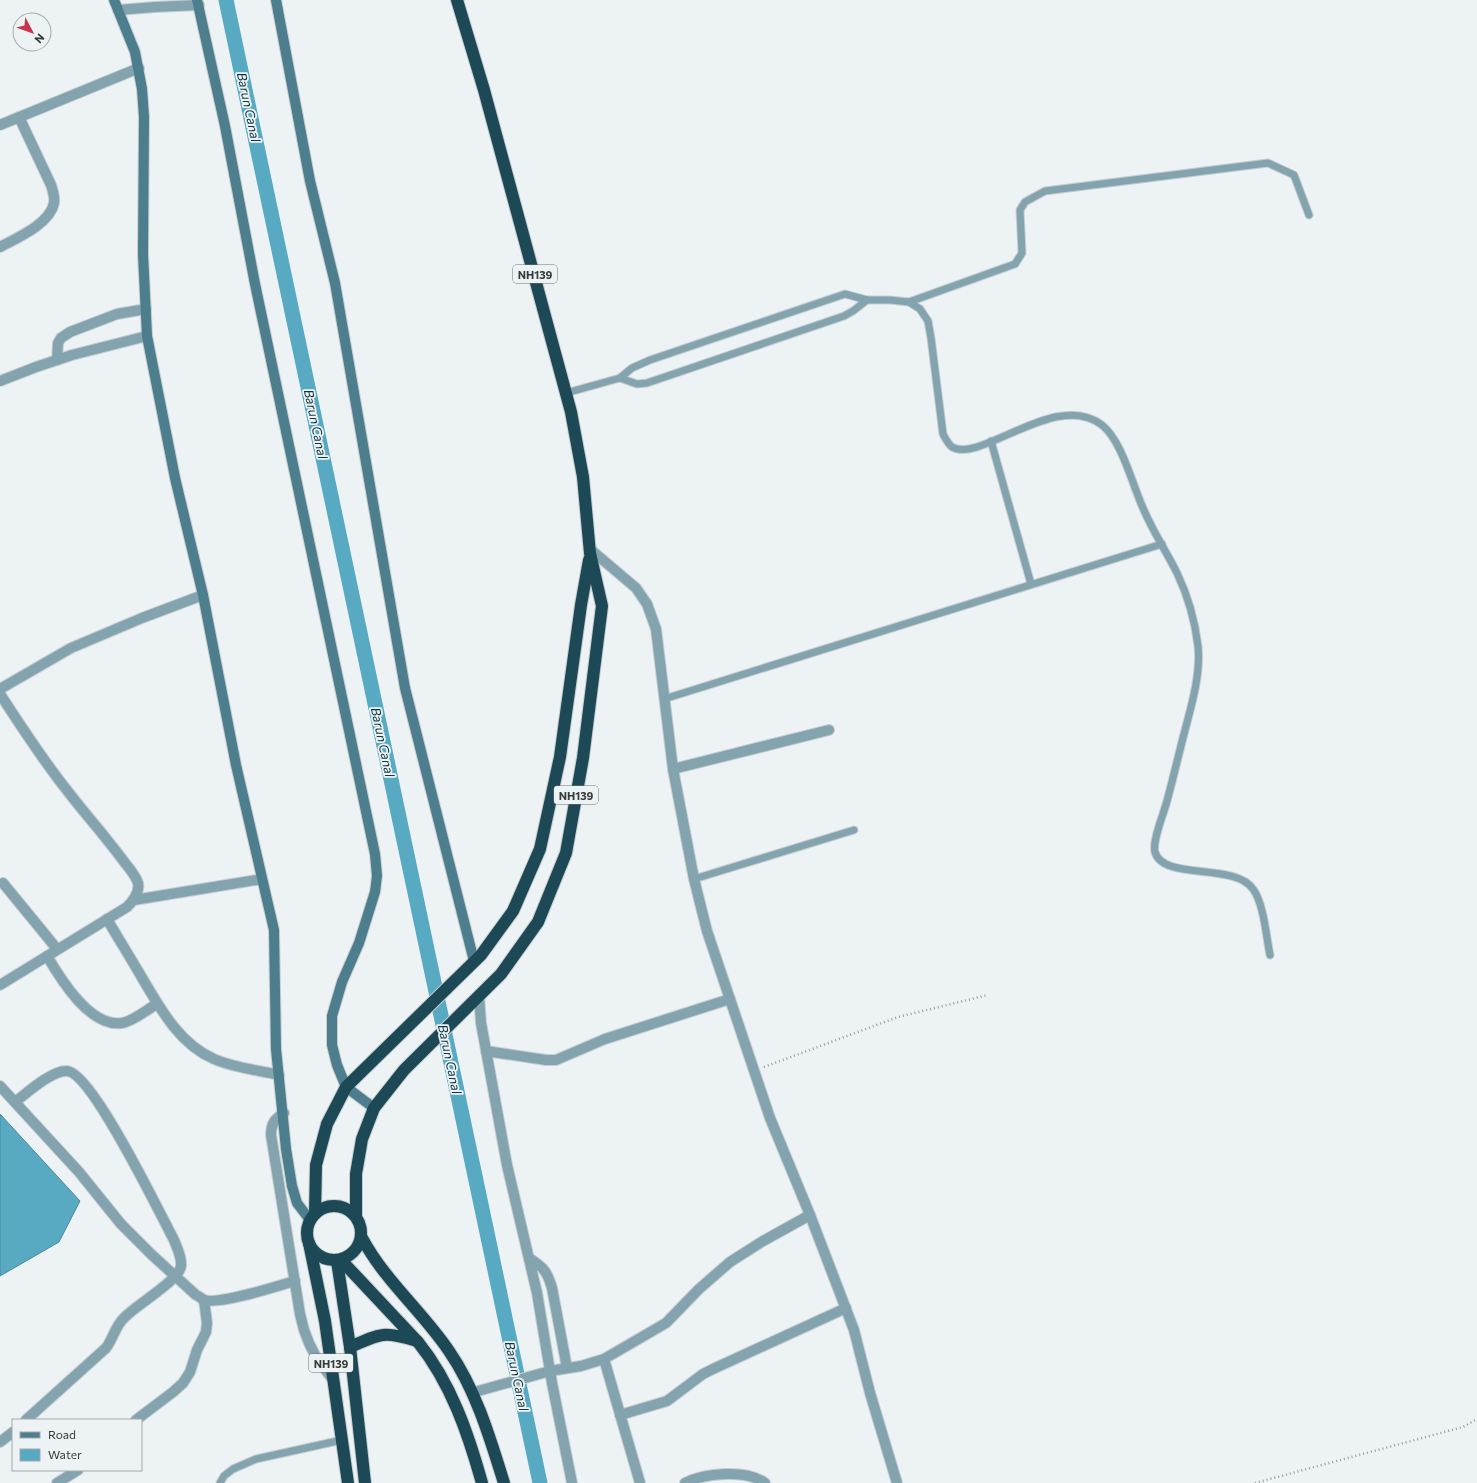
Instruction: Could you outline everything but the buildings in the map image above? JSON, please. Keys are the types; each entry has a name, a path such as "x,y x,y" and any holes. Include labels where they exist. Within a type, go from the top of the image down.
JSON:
{"highway":[{"name":"NH139","path":"362,1238 360,1222 356,1216 356,1174 362,1139 374,1108 404,1070 501,974 538,922 566,853 583,758 602,606 590,551 583,477 571,412 488,105 457,0"},
{"name":"NH139","path":"348,1483 325,1322 307,1236 307,1228 312,1217 316,1165 327,1124 346,1087 481,954 513,911 540,849 560,757 590,551"},
{"path":"312,1217 321,1209 336,1205 344,1207 356,1216"},
{"path":"309,1243 318,1255 326,1259 339,1260 348,1257 354,1252 362,1238"},
{"path":"362,1238 371,1255 383,1272 450,1351 486,1425 504,1483"},
{"name":"NH139","path":"339,1260 365,1483"},
{"path":"339,1260 429,1355 453,1398 470,1440 482,1483"},
{"path":"350,1347 372,1337 383,1334 395,1334 418,1342"}],"main road":[{"path":"114,0 135,52 142,89 144,117 143,254 147,336 175,478 203,595 236,765 274,930 276,1049 284,1113 286,1149 292,1186 297,1203 312,1217"},
{"path":"276,0 310,181 335,283 405,688 474,961"},
{"path":"198,3 225,126 258,300 375,854 377,876 374,898 342,982 332,1016 332,1045 337,1065 346,1087 374,1108"}],"street":[{"path":"118,10 198,3"},
{"path":"0,125 139,68"},
{"path":"0,247 39,225 51,211 54,203 54,194 51,185 19,117"},
{"path":"57,360 58,343 60,338 70,332 117,314 146,309"},
{"path":"0,381 72,355 147,336"},
{"path":"590,551 636,588 647,604 656,629 673,769 694,879 707,932 770,1118 810,1215 854,1330 870,1393 897,1483"},
{"path":"0,689 71,648 155,612 203,595"},
{"path":"0,694 51,770 134,876 138,884 137,893 134,900"},
{"path":"673,769 829,730"},
{"path":"0,985 107,919 134,900 262,879"},
{"path":"3,883 57,950"},
{"path":"107,919 157,1004 175,1029 201,1052 215,1059 279,1075"},
{"path":"47,956 67,989 76,1000 89,1011 112,1023 128,1021 157,1004"},
{"path":"479,996 486,1051 507,1165 537,1293 550,1371 572,1483"},
{"path":"486,1051 546,1060 556,1060 605,1039 730,999"},
{"path":"15,1102 56,1073 66,1071 73,1072 80,1078 112,1124 174,1240 180,1255 181,1267 176,1276 122,1320 106,1348 27,1419"},
{"path":"0,1086 79,1172 121,1224 152,1255 196,1295 204,1300 214,1301 295,1281"},
{"path":"284,1113 274,1120 271,1128 271,1135 300,1314 309,1343 316,1357 333,1380"},
{"path":"471,1393 550,1371 581,1366 604,1359 666,1323 699,1289 730,1262 763,1241 810,1215"},
{"path":"529,1258 541,1266 546,1271 549,1278 567,1368"},
{"path":"137,1419 183,1383 190,1372 197,1350 206,1332 204,1300"},
{"path":"620,1415 667,1401 703,1374 846,1308"},
{"path":"604,1359 640,1483"},
{"path":"0,1442 12,1433"},
{"path":"57,1483 76,1471"},
{"path":"685,1483 697,1478 738,1474 759,1479 765,1483"}],"lane":[{"path":"566,393 620,378 632,368 650,360 845,294 867,300 909,302 1015,264 1022,253 1020,210 1025,202 1045,191 1268,163 1294,175 1309,215"},
{"path":"620,378 637,384 648,383 844,316 867,300"},
{"path":"909,302 920,309 928,321 935,363 942,434 948,443 953,447 962,449 974,448 1037,422 1058,416 1075,415 1088,417 1102,425 1113,437 1127,467 1143,509 1177,573 1192,616 1198,647 1196,678 1188,717 1154,850 1158,858 1165,864 1175,868 1232,876 1244,880 1251,886 1259,898 1270,955"},
{"path":"991,441 1031,584"},
{"path":"664,699 1162,544"},
{"path":"694,879 854,830"},
{"path":"220,1483 224,1476 233,1469 256,1459 342,1440"}],"path":[{"path":"754,1071 898,1017 988,994"},
{"path":"1255,1483 1463,1427 1477,1419"}],"water":[{"path":"0,1114 80,1201 59,1242 0,1276"}],"waterway":[{"name":"Barun Canal","path":"226,0 540,1483"}]}
